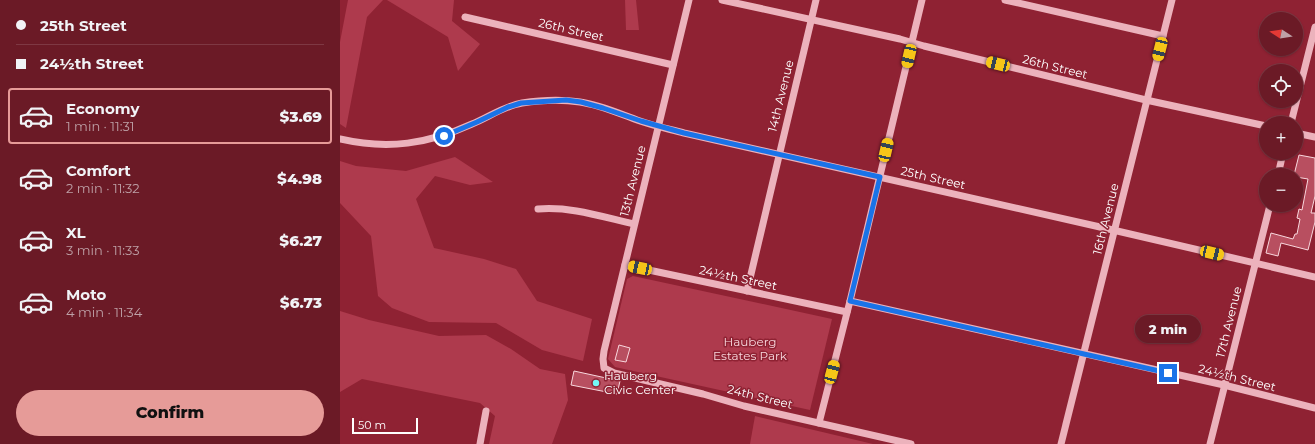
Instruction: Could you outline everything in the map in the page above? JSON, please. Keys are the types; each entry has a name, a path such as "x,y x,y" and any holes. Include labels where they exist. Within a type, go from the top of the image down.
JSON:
{"street":[{"name":"13th Avenue","path":"604,368 604,351 689,0"},
{"name":"26th Street","path":"722,0 912,42 1146,100 1259,124"},
{"name":"14th Avenue","path":"747,291 778,155 816,0"},
{"path":"819,423 850,301 922,0"},
{"path":"1005,0 1163,36"},
{"name":"16th Avenue","path":"1061,444 1082,354 1172,0"},
{"name":"26th Street","path":"465,17 673,65"},
{"path":"1292,116 1315,27"},
{"name":"25th Street","path":"340,138 364,143 397,144 434,139 454,132 508,107 521,103 566,100 581,102 658,126 778,155 1114,230 1315,277"},
{"path":"1303,134 1315,137"},
{"path":"538,209 569,209 634,224"},
{"name":"17th Avenue","path":"1210,444 1268,212"},
{"name":"24½th Street","path":"625,265 847,312"},
{"name":"24½th Street","path":"850,301 1224,385 1315,408"},
{"name":"24th Street","path":"604,368 620,374 703,394 744,406 911,444"},
{"path":"480,444 486,411"}],"green space":[{"path":"348,0 383,0 367,17 346,128 340,124 340,42"},
{"path":"387,0 454,0 452,21 480,44 458,71 448,37"},
{"path":"625,0 636,0 639,30 626,30"},
{"path":"455,157 493,182 470,185 435,176 416,199 434,248 484,259 516,269 537,301 592,319 583,361 542,350 496,323 429,322 392,308 378,296 371,236 340,203 340,161 356,166 406,171"},
{"name":"Hauberg Estates Park","path":"633,276 832,319 810,410 615,367 608,359 627,279"},
{"path":"340,311 369,320 439,336 486,335 511,349 540,369 565,374 568,400 552,444 489,444 495,416 480,403 362,379 340,392"},
{"path":"755,416 873,444 750,444"}],"building":[{"path":"1303,156 1315,158 1315,196 1311,213 1315,213 1315,222 1308,250 1281,243 1278,256 1266,253 1271,233 1293,239 1295,234 1297,234 1300,219 1297,218 1298,212 1303,212 1308,179 1303,178 1303,168 1296,168 1298,160 1303,160"},
{"path":"619,345 630,348 626,362 615,360"},
{"name":"Hauberg Civic Center","path":"574,371 620,381 617,394 571,385"}],"place":[{"name":"Hauberg Civic Center","path":"596,383"}],"route":[{"path":"444,136 477,122 491,114 521,103 566,100 581,102 603,108 641,121 684,133 880,177 850,301 1168,373"}]}
